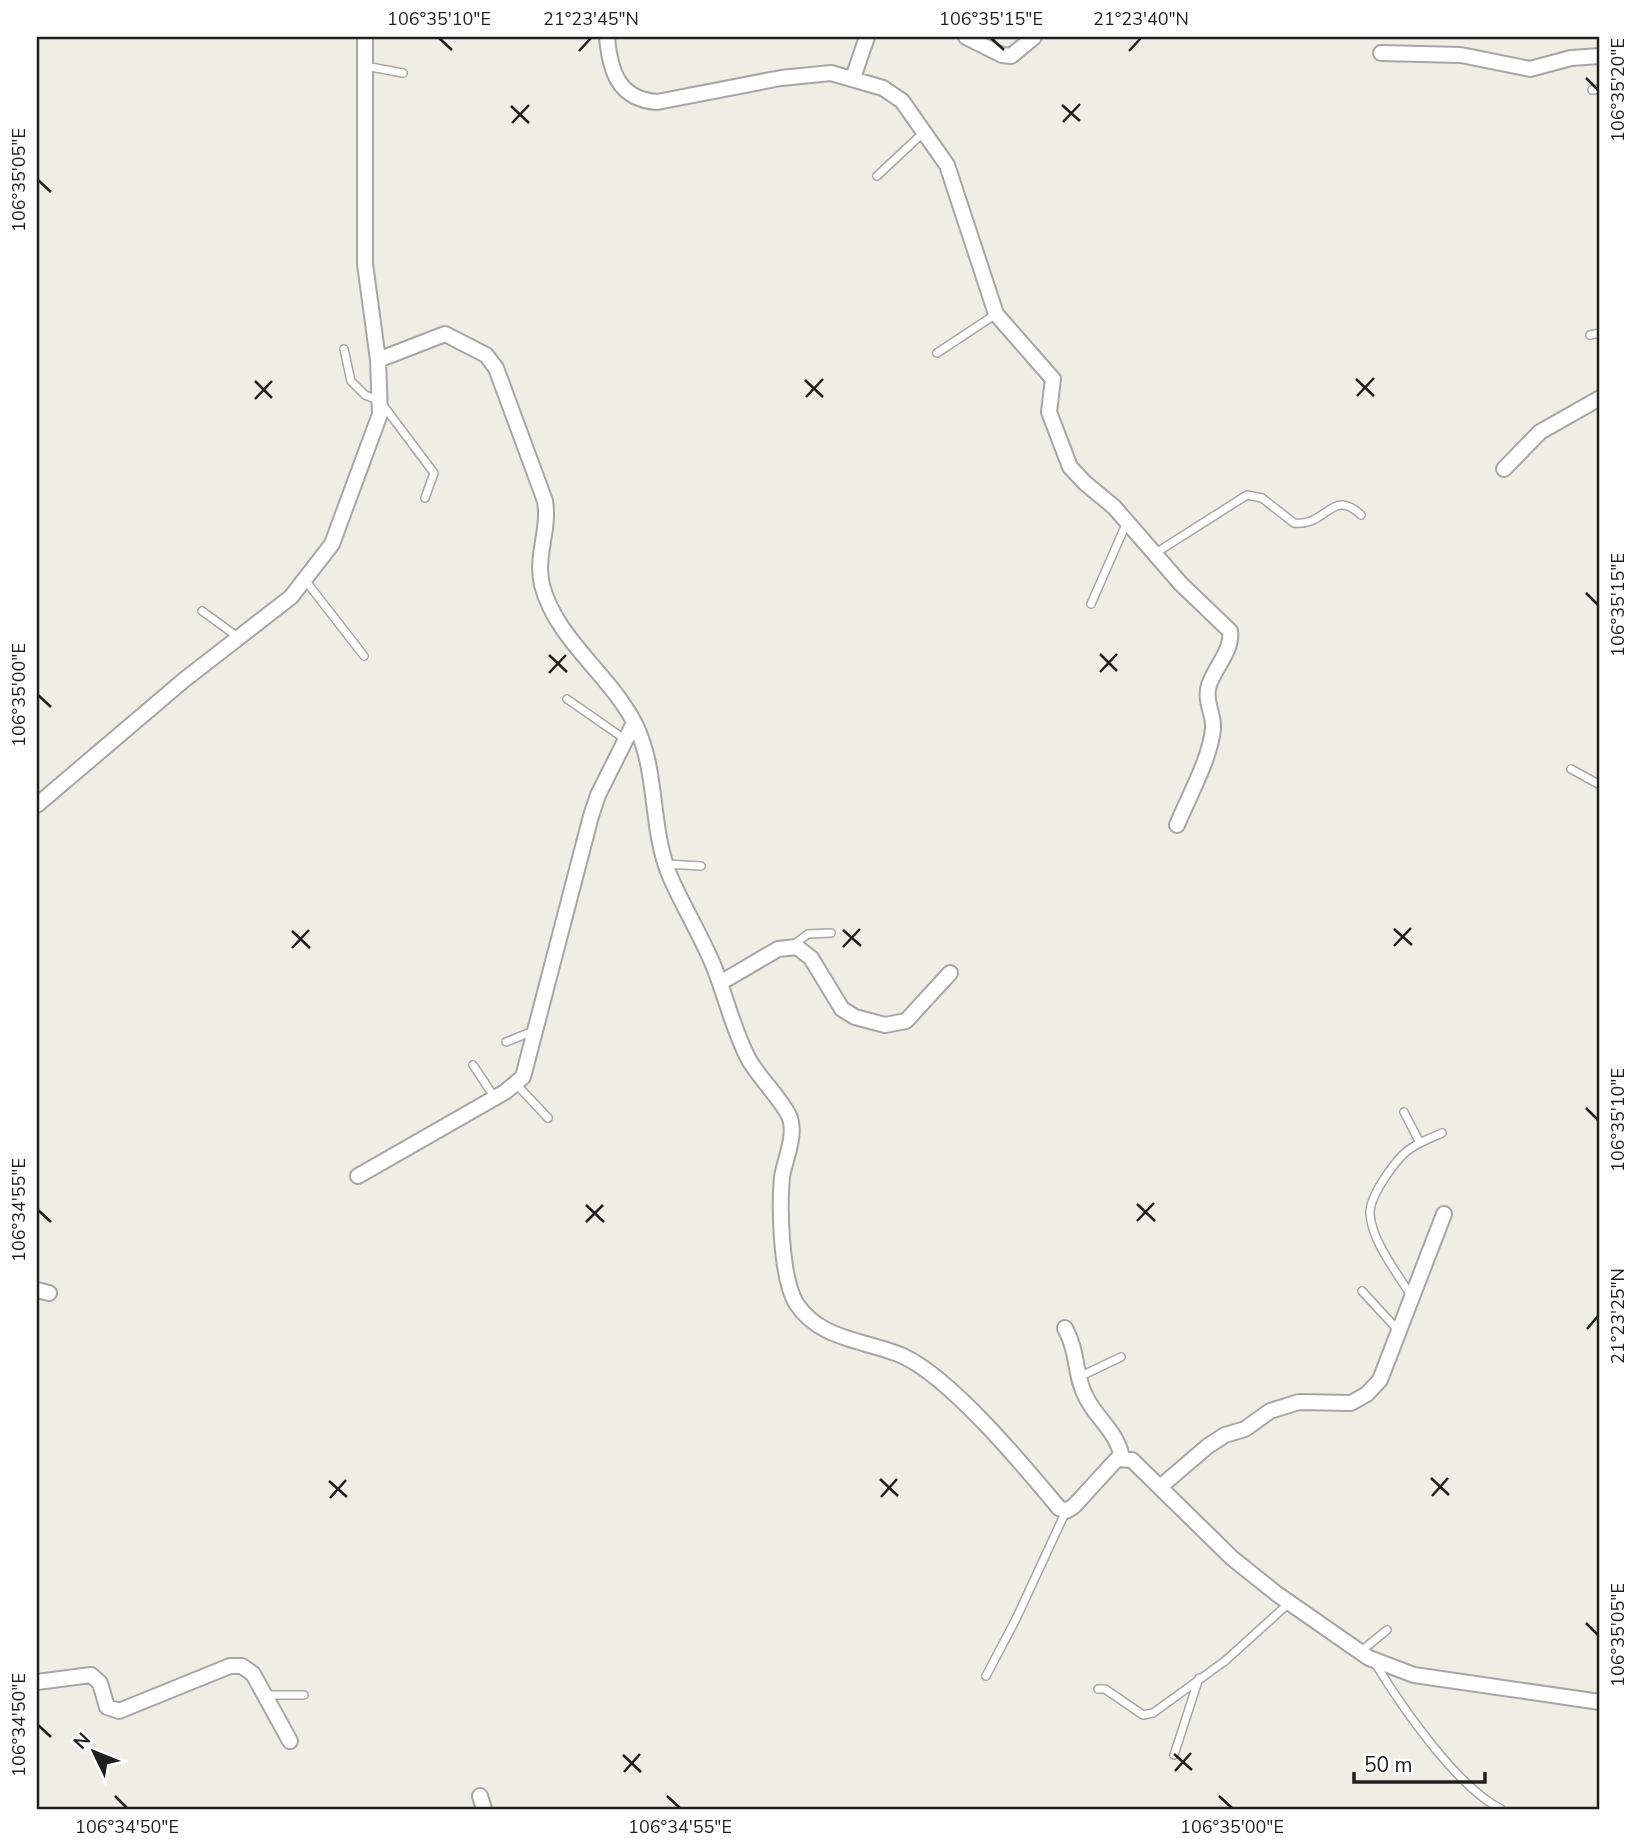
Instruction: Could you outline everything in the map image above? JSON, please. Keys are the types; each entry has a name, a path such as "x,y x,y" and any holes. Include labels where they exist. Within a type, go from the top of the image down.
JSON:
{"street":[{"path":"607,37 611,72 620,87 642,101 679,99 781,78 831,74 883,88 902,101 925,131 947,165 996,314 1053,379 1049,412 1070,467 1128,522 1153,554 1230,631 1231,640 1209,686 1207,697 1213,726 1210,741 1177,825"},
{"path":"853,78 867,37"},
{"path":"966,37 1002,55 1011,56 1034,37"},
{"path":"37,805 291,597 332,544 373,439 380,401 378,360 365,264 365,66 361,39"},
{"path":"1381,53 1461,55 1530,69 1571,58 1600,56"},
{"path":"378,360 445,334 486,355 496,368 545,501 548,516 538,565 549,606 634,723 651,767 660,845 666,864 720,983 748,1057 763,1082 784,1107 792,1128 780,1207 785,1265 794,1300 806,1315 825,1329 865,1346 905,1357 929,1374 954,1394 1059,1508 1066,1511 1074,1506 1108,1467 1122,1458 1132,1460 1200,1530 1289,1603 1366,1656 1414,1675 1600,1702"},
{"path":"1503,469 1540,432 1600,398"},
{"path":"358,1176 517,1085 536,1030 591,816 598,795 634,723"},
{"path":"720,983 778,949 791,946 802,950 811,958 842,1009 855,1017 885,1026 906,1021 950,973"},
{"path":"1160,1487 1208,1446 1283,1405 1299,1402 1351,1403 1367,1394 1380,1380 1397,1329 1444,1214"},
{"path":"1065,1328 1075,1347 1079,1377 1095,1412 1119,1441 1122,1458"},
{"path":"37,1682 91,1675 100,1683 107,1707 119,1711 234,1665 250,1671 290,1741"}],"lane":[{"path":"365,66 402,73"},
{"path":"877,176 925,131"},
{"path":"937,353 996,314"},
{"path":"1590,335 1600,333"},
{"path":"344,349 351,381 365,395 380,401 434,473 425,498"},
{"path":"1153,554 1247,495 1262,498 1294,523 1315,521 1341,503 1348,503 1361,515"},
{"path":"1091,604 1128,522"},
{"path":"305,580 364,656"},
{"path":"202,611 239,638"},
{"path":"566,699 626,740"},
{"path":"1571,769 1600,785"},
{"path":"666,864 701,866"},
{"path":"791,946 808,934 831,933"},
{"path":"506,1042 536,1030"},
{"path":"473,1065 495,1098"},
{"path":"517,1085 548,1118"},
{"path":"1404,1112 1420,1143"},
{"path":"1411,1296 1377,1236 1370,1213 1373,1200 1401,1156 1442,1133"},
{"path":"1363,1291 1397,1329"},
{"path":"1079,1377 1121,1357"},
{"path":"986,1676 1016,1619 1066,1511"},
{"path":"1098,1689 1105,1689 1143,1715 1153,1713 1244,1645 1289,1603"},
{"path":"1387,1630 1366,1656 1468,1786 1501,1809"},
{"path":"1174,1755 1199,1678"},
{"path":"264,1696 304,1695"}]}
